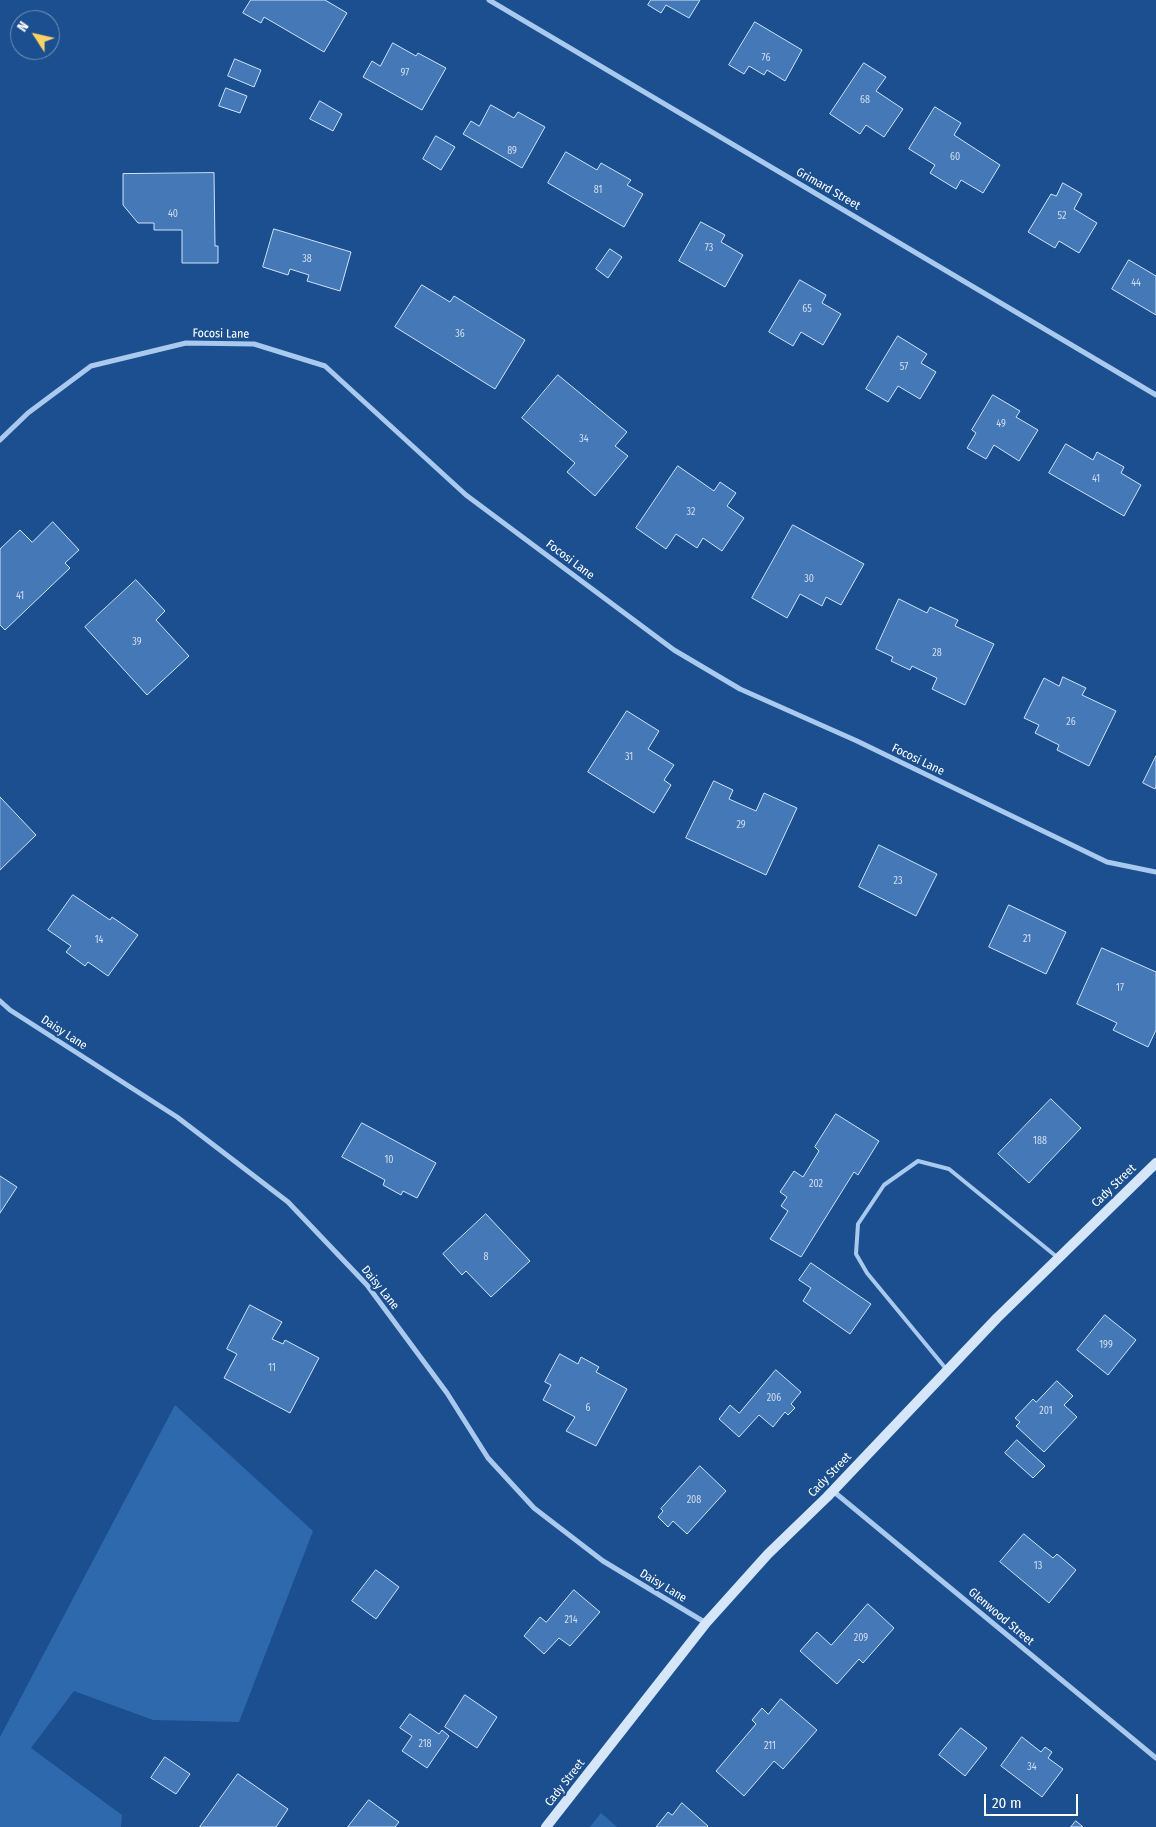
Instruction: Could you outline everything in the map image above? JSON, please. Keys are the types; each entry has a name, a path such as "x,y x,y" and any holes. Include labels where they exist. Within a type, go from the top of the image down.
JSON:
{"street":[{"name":"Grimard Street","path":"490,0 1156,395"},
{"name":"Focosi Lane","path":"0,440 28,414 91,366 186,344 254,344 325,366 466,495 674,650 740,689 857,741 1107,862 1156,872"},
{"name":"Daisy Lane","path":"0,1001 10,1010 177,1117 288,1202 367,1285 447,1393 488,1458 534,1508 603,1561 706,1623"},
{"name":"Cady Street","path":"546,1827 706,1623 768,1554 833,1491 997,1318 1156,1163"},
{"name":"Glenwood Street","path":"833,1491 1156,1758"}],"lane":[{"path":"947,1370 867,1274 856,1254 858,1224 884,1185 918,1161 949,1169 1058,1258"}],"shaded area":[{"path":"175,1405 313,1531 239,1722 153,1720 74,1691 31,1748 122,1815 121,1827 0,1827 0,1737"},
{"path":"601,1813 617,1827 590,1827"}],"building":[{"path":"251,0 325,0 347,13 324,52 264,17 261,23 243,13"},
{"path":"651,0 700,0 689,18 666,5 661,13 648,5"},
{"path":"755,22 802,50 785,81 767,70 764,75 749,66 744,74 729,65"},
{"path":"393,43 416,56 418,53 446,68 422,110 363,77 372,61 380,66"},
{"path":"235,59 261,70 254,87 228,76"},
{"path":"864,63 886,77 876,91 903,109 884,137 866,125 860,134 830,114"},
{"path":"226,88 247,96 240,113 219,106"},
{"path":"320,101 342,114 333,131 310,119"},
{"path":"491,105 514,118 518,112 545,127 522,168 463,134 471,121 479,126"},
{"path":"935,107 961,123 954,135 1000,165 983,193 961,180 956,189 930,173 935,165 909,149"},
{"path":"436,136 455,147 441,170 423,159"},
{"path":"566,152 597,170 601,163 631,180 627,185 643,194 624,227 548,183"},
{"path":"214,173 215,246 218,246 218,263 182,263 182,230 154,230 154,223 138,223 123,205 123,174"},
{"path":"1063,183 1082,194 1074,209 1097,223 1079,253 1059,241 1055,248 1028,232 1051,194 1056,196"},
{"path":"701,222 725,235 721,242 743,255 725,287 679,261"},
{"path":"274,229 351,252 340,291 307,281 309,275 290,269 288,275 263,267"},
{"path":"610,249 622,257 608,278 596,269"},
{"path":"1129,260 1156,276 1156,315 1112,289"},
{"path":"800,280 826,295 822,303 841,314 823,345 801,332 793,346 769,332"},
{"path":"422,285 450,302 454,296 525,340 495,389 395,327"},
{"path":"898,336 927,354 921,363 936,372 920,399 898,386 888,402 866,389"},
{"path":"558,375 627,432 615,446 628,456 595,496 567,472 575,463 522,418"},
{"path":"993,395 1020,411 1016,417 1038,430 1019,461 994,445 986,459 967,448 976,433 972,430"},
{"path":"1066,444 1093,460 1097,452 1124,467 1121,473 1141,485 1124,516 1049,473"},
{"path":"678,466 714,491 720,482 736,493 727,506 744,518 722,551 703,538 697,548 676,534 666,549 636,528"},
{"path":"53,522 79,550 65,563 70,568 5,630 0,625 0,549 20,530 32,542"},
{"path":"793,525 864,564 841,605 826,597 822,606 800,594 787,618 752,598"},
{"path":"136,580 165,611 156,620 189,656 147,695 85,627"},
{"path":"899,599 927,613 930,607 958,620 955,626 994,644 965,705 932,689 937,678 912,666 910,670 891,661 893,657 876,649"},
{"path":"1063,677 1086,688 1082,695 1116,711 1089,766 1057,750 1059,745 1035,733 1039,725 1024,718 1044,678 1059,686"},
{"path":"627,711 659,731 648,749 674,765 664,780 671,785 654,813 588,772"},
{"path":"1156,756 1156,786 1155,789 1143,783"},
{"path":"714,781 733,790 729,799 756,811 764,793 797,808 766,875 686,838"},
{"path":"0,797 36,835 0,870"},
{"path":"879,845 937,874 916,916 859,887"},
{"path":"73,895 110,920 112,917 138,935 108,976 88,962 85,966 66,952 71,946 48,930"},
{"path":"1009,905 1066,932 1046,974 989,947"},
{"path":"1102,948 1156,972 1156,1030 1148,1047 1113,1030 1117,1023 1077,1004"},
{"path":"1051,1099 1081,1128 1029,1183 998,1154"},
{"path":"836,1114 879,1141 858,1175 854,1172 801,1257 770,1239 788,1211 781,1206 787,1197 780,1192 794,1171 803,1177 819,1151 815,1147"},
{"path":"362,1123 436,1163 417,1198 403,1191 401,1195 383,1185 385,1180 342,1157"},
{"path":"0,1176 17,1187 0,1213"},
{"path":"486,1214 530,1261 491,1297 466,1271 462,1275 443,1254"},
{"path":"811,1263 871,1304 850,1334 803,1301 811,1288 799,1280"},
{"path":"250,1305 282,1322 272,1339 283,1344 285,1340 319,1358 290,1413 224,1378 237,1354 227,1349"},
{"path":"1105,1315 1136,1340 1108,1375 1077,1350"},
{"path":"560,1354 578,1364 581,1357 599,1367 596,1372 627,1389 596,1446 566,1431 575,1417 543,1400 551,1385 545,1382"},
{"path":"776,1370 801,1392 791,1404 795,1408 788,1415 785,1412 773,1427 759,1415 739,1437 719,1419 730,1405 739,1413"},
{"path":"1057,1381 1073,1396 1064,1405 1077,1417 1044,1452 1016,1426 1020,1422 1015,1418 1033,1399 1036,1402"},
{"path":"1017,1440 1045,1466 1033,1478 1005,1453"},
{"path":"700,1466 726,1491 687,1534 673,1521 668,1527 658,1517 663,1511 661,1509"},
{"path":"1024,1534 1053,1558 1057,1554 1076,1570 1049,1603 1000,1562"},
{"path":"376,1570 399,1587 376,1619 352,1601"},
{"path":"574,1590 600,1612 570,1646 559,1638 544,1654 524,1636 540,1617 546,1622"},
{"path":"868,1604 894,1628 863,1663 859,1659 837,1684 800,1651 817,1632 831,1645"},
{"path":"465,1695 497,1717 477,1748 445,1727"},
{"path":"781,1699 817,1730 783,1769 774,1761 744,1796 716,1771 756,1724 752,1720 762,1708 768,1714"},
{"path":"410,1714 439,1734 442,1730 449,1736 427,1768 402,1751 412,1736 400,1728"},
{"path":"961,1728 987,1748 965,1776 939,1755"},
{"path":"1022,1737 1041,1752 1045,1747 1052,1752 1048,1758 1063,1769 1042,1797 1001,1766"},
{"path":"165,1757 190,1774 176,1794 151,1778"},
{"path":"238,1774 288,1809 276,1827 200,1827"},
{"path":"369,1800 399,1822 395,1827 348,1827"},
{"path":"682,1803 708,1826 656,1827 668,1812 672,1815"},
{"path":"1076,1821 1083,1827 1071,1827"}]}
